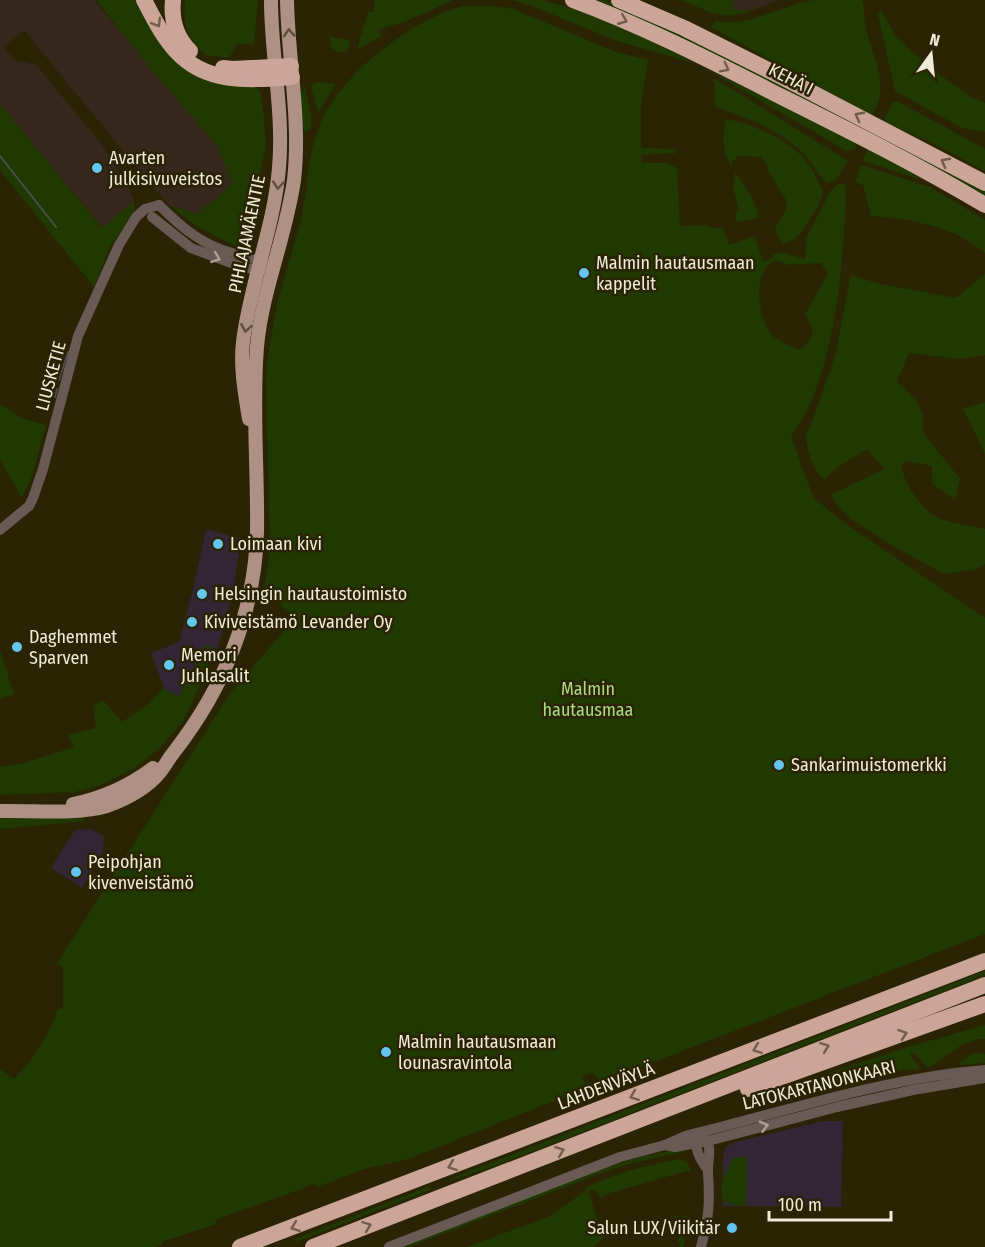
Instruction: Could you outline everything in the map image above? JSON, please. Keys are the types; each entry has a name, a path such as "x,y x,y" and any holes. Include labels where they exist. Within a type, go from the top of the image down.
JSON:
{"highway":[{"path":"144,0 171,45 191,64 212,74 234,80 284,72"},
{"path":"172,0 172,15 177,33 188,50 205,63 233,69 284,72"},
{"name":"KEHÄ I","path":"573,0 635,24 705,58 908,161 985,205"},
{"name":"KEHÄ I","path":"619,0 684,28 840,106 985,183"},
{"path":"636,0 654,8 684,28"},
{"path":"870,1005 985,950"},
{"name":"LAHDENVÄYLÄ","path":"240,1247 985,961"},
{"path":"313,1247 985,985"},
{"path":"663,1111 748,1089 985,1004"},
{"path":"940,1021 985,1010"}],"main road":[{"name":"PIHLAJAMÄENTIE","path":"271,0 284,72"},
{"name":"PIHLAJAMÄENTIE","path":"0,811 86,810 104,807 144,787 159,773 183,741 210,699 234,650 244,618 254,566 257,534 256,374 263,310 264,268 280,166 287,0"}],"street":[{"path":"133,225 152,217 159,205 197,238 264,268"},
{"name":"LIUSKETIE","path":"0,530 29,506 33,498 43,469 78,336 118,245 145,208 159,205"},
{"path":"152,217 191,248 214,258 264,268"},
{"name":"LATOKARTANONKAARI","path":"389,1247 620,1157 665,1145 675,1147 697,1138 892,1083 985,1070"},
{"name":"LATOKARTANONKAARI","path":"697,1138 708,1141 837,1107 913,1090 985,1078"},
{"path":"697,1138 702,1162 708,1170"},
{"path":"701,1247 710,1211 708,1141"}],"shaded area":[{"path":"0,0 94,0 216,144 234,183 198,214 169,205 24,30 3,47 15,60 36,65 103,146 131,191 134,201 103,228 0,104"},
{"path":"734,0 780,0 750,11 731,9"},
{"path":"206,529 241,539 233,593 217,650 206,645 178,697 164,688 151,653 179,642"},
{"path":"92,829 104,837 103,852 82,888 51,868 75,830"},
{"path":"823,1121 843,1121 841,1207 723,1206 725,1147 735,1142"}],"green space":[{"path":"96,0 138,0 163,42 223,81 255,87 260,91 266,146 260,173 264,181 261,201 254,205 252,238 235,246 196,226 169,205 198,214 233,183 216,144 151,69"},
{"path":"185,0 258,0 254,45 237,44 229,58 205,55 187,30"},
{"path":"375,0 453,0 407,21 381,29 379,31 381,36 357,50 368,12 373,12"},
{"path":"512,0 542,0 581,11 632,32 858,143 854,150 847,151 697,64 617,41"},
{"path":"592,0 605,0 672,29 985,190 985,197"},
{"path":"681,0 734,0 732,9 750,11 723,15"},
{"path":"814,0 862,0 866,28 880,83 880,93 872,116 711,27 716,21 753,19"},
{"name":"Malmin hautausmaa","path":"463,6 513,9 616,52 648,60 641,105 641,148 676,149 676,153 642,155 641,163 666,163 677,168 680,226 707,225 712,229 723,227 729,245 755,236 763,262 781,252 805,259 806,238 831,190 839,184 844,184 846,187 843,248 835,317 818,384 806,412 791,436 813,497 842,521 985,618 985,934 602,1082 593,1073 582,1076 587,1088 412,1158 365,1169 317,1187 315,1184 215,1220 216,1224 162,1242 162,1245 156,1247 0,1247 0,1069 14,1079 40,1047 58,1009 63,1009 63,967 57,963 231,692 295,618 264,589 270,549 266,379 277,304 301,219 308,181 306,180 318,129 331,104 362,68 401,36 443,13","holes":["778,260 788,265 821,263 828,274 805,314 813,329 810,340 799,350 771,334 762,316 760,305 760,282 769,264"]},
{"path":"881,10 896,37 932,69 971,97 985,103 985,132 962,128 895,91 878,14"},
{"path":"329,36 348,40 350,44 347,52 337,52 332,48"},
{"path":"710,77 848,161 836,180 828,183 824,180 805,155 774,131 752,120 715,107 715,83"},
{"path":"319,82 336,84 318,113 311,85"},
{"path":"305,86 312,120 310,130 304,132 299,99"},
{"path":"893,102 899,102 985,149 985,171 928,141 883,122"},
{"path":"0,104 102,228 134,201 135,209 109,249 94,287 0,170"},
{"path":"726,119 759,129 781,140 800,154 814,173 823,191 822,197 807,225 790,242 783,244 775,228 785,212 786,202 763,159 739,156 732,162 732,168 729,163 724,144"},
{"path":"868,148 903,167 922,180 864,161"},
{"path":"861,165 930,187 985,220 985,253 959,236 931,225 871,216 863,185 855,182"},
{"path":"735,172 753,200 758,218 737,222 735,213 739,210 733,187"},
{"path":"851,274 876,283 956,298 985,274 985,355 960,359 909,353 897,382 916,399 923,415 923,432 960,479 955,500 932,484 932,466 907,461 901,466 906,481 918,501 935,516 985,529 985,564 974,570 944,574 896,548 851,519 835,502 832,494 885,469 867,449 835,469 825,479 814,467 805,437 835,356"},
{"path":"985,402 985,454 963,408"},
{"path":"0,404 21,418 46,425 32,476 22,498 0,459"},
{"path":"206,645 216,649 184,720 159,749 134,768 101,785 75,792 0,795 0,767 24,763 74,747 68,735 96,728 93,706 103,700 122,722 148,704 164,688 178,697"},
{"path":"0,650 14,694 0,699"},
{"path":"83,813 84,821 0,829 0,816"},
{"path":"985,971 985,975 498,1165 446,1182 459,1175"},
{"path":"985,1025 985,1039 976,1039 968,1044 966,1042 931,1066 927,1067 914,1053 910,1054 921,1069 873,1071 806,1089 795,1084 908,1047"},
{"path":"979,1052 985,1054 985,1063 960,1065 959,1063 972,1054"},
{"path":"680,1149 687,1151 629,1164 599,1174 409,1247 400,1247 577,1178 636,1158"},
{"path":"735,1157 747,1157 746,1206 726,1203 721,1193 726,1173"},
{"path":"680,1159 687,1162 692,1173 687,1171 607,1194 601,1199 597,1191 588,1190 603,1238 594,1247 466,1247 548,1217 587,1190 585,1188 608,1178"},
{"path":"430,1186 430,1190 296,1242 295,1239"},
{"path":"682,1215 691,1217 683,1247 679,1247 680,1243 677,1242 686,1229 673,1226 675,1217 681,1218"}],"waterway":[{"path":"0,156 56,227"},
{"path":"59,380 68,352"},
{"path":"55,397 57,389"}],"place":[{"name":"Avarten julkisivuveistos","path":"97,168"},
{"name":"Malmin hautausmaan kappelit","path":"584,273"},
{"name":"Loimaan kivi","path":"218,544"},
{"name":"Helsingin hautaustoimisto","path":"202,594"},
{"name":"Kiviveistämö Levander Oy","path":"192,622"},
{"name":"Daghemmet Sparven","path":"17,647"},
{"name":"Memori Juhlasalit","path":"169,665"},
{"name":"Sankarimuistomerkki","path":"779,765"},
{"name":"Peipohjan kivenveistämö","path":"76,872"},
{"name":"Malmin hautausmaan lounasravintola","path":"386,1052"},
{"name":"Salun LUX/Viikitär","path":"732,1228"}]}
